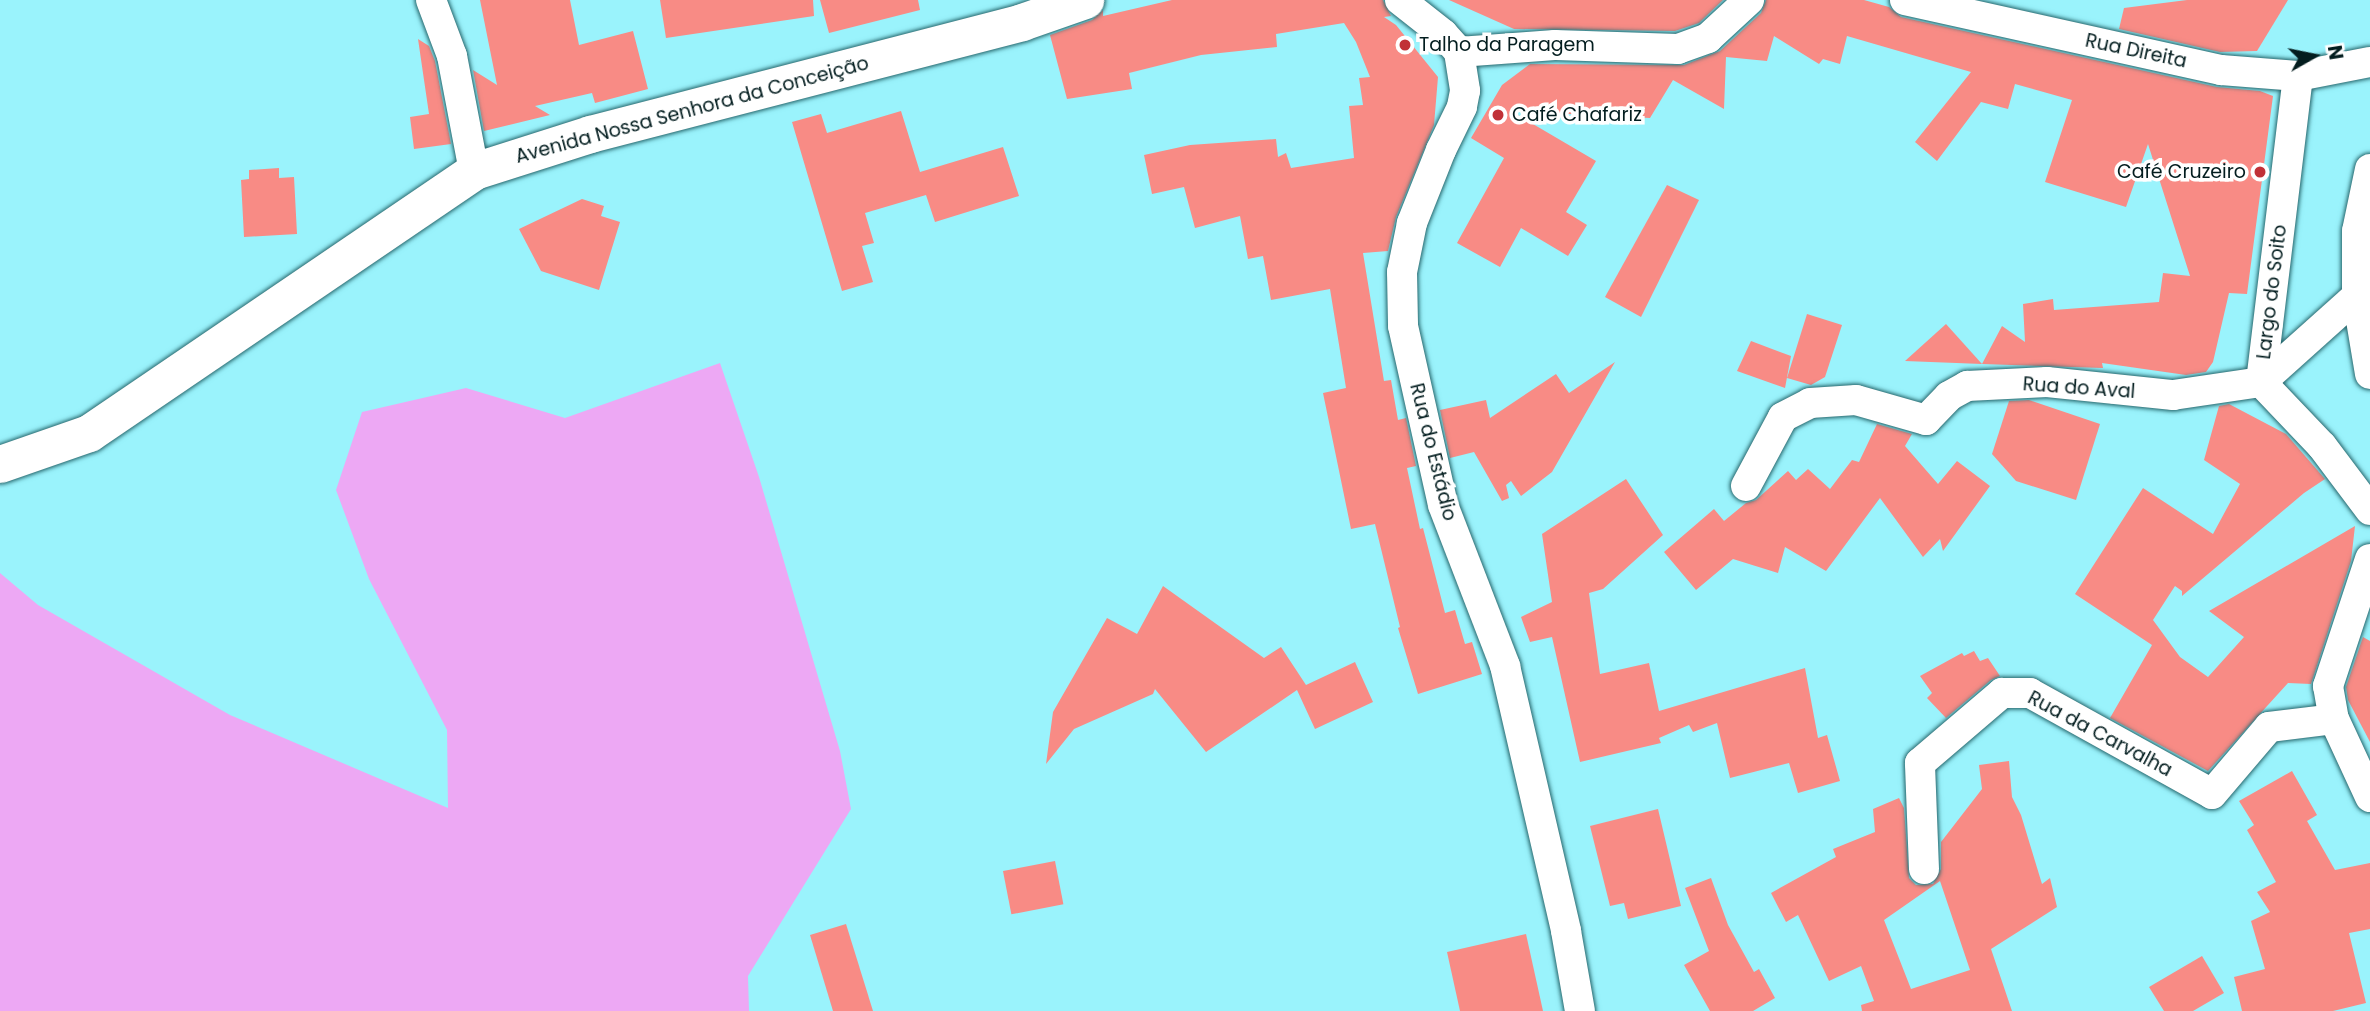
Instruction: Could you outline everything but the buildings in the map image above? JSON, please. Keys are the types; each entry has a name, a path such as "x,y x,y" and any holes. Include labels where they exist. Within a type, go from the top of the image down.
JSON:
{"street":[{"path":"431,0 453,56 474,171"},
{"name":"Avenida Nossa Senhora da Conceição","path":"0,464 89,433 474,171 590,134 1022,22 1085,0"},
{"path":"1400,0 1443,34 1459,52 1555,46 1678,49 1708,38 1749,0"},
{"name":"Rua Direita","path":"1905,0 2221,70 2298,76 2370,62"},
{"name":"Rua do Estádio","path":"1459,52 1465,78 1462,107 1441,150 1412,223 1402,272 1403,326 1443,505 1505,666 1566,931 1580,1011"},
{"name":"Largo do Soito","path":"2298,76 2261,382 2322,446 2370,510"},
{"path":"2370,169 2357,231 2357,296 2370,374"},
{"path":"2261,382 2357,296"},
{"name":"Rua do Aval","path":"1746,486 1783,417 1810,403 1856,400 1926,420 1949,396 1967,386 2047,382 2173,395 2261,382"},
{"path":"2370,559 2328,686 2334,719 2370,797"},
{"name":"Rua da Carvalha","path":"1924,869 1920,763 2002,692 2030,693 2212,794 2269,727 2334,719"}],"shaded area":[{"path":"720,363 759,477 840,751 851,809 748,976 749,1011 0,1011 0,573 38,605 230,715 448,808 447,730 369,579 336,490 362,412 466,388 565,418"}],"place":[{"name":"Talho da Paragem","path":"1405,45"},
{"name":"Café Chafariz","path":"1498,115"},
{"name":"Café Cruzeiro","path":"2260,172"}]}
